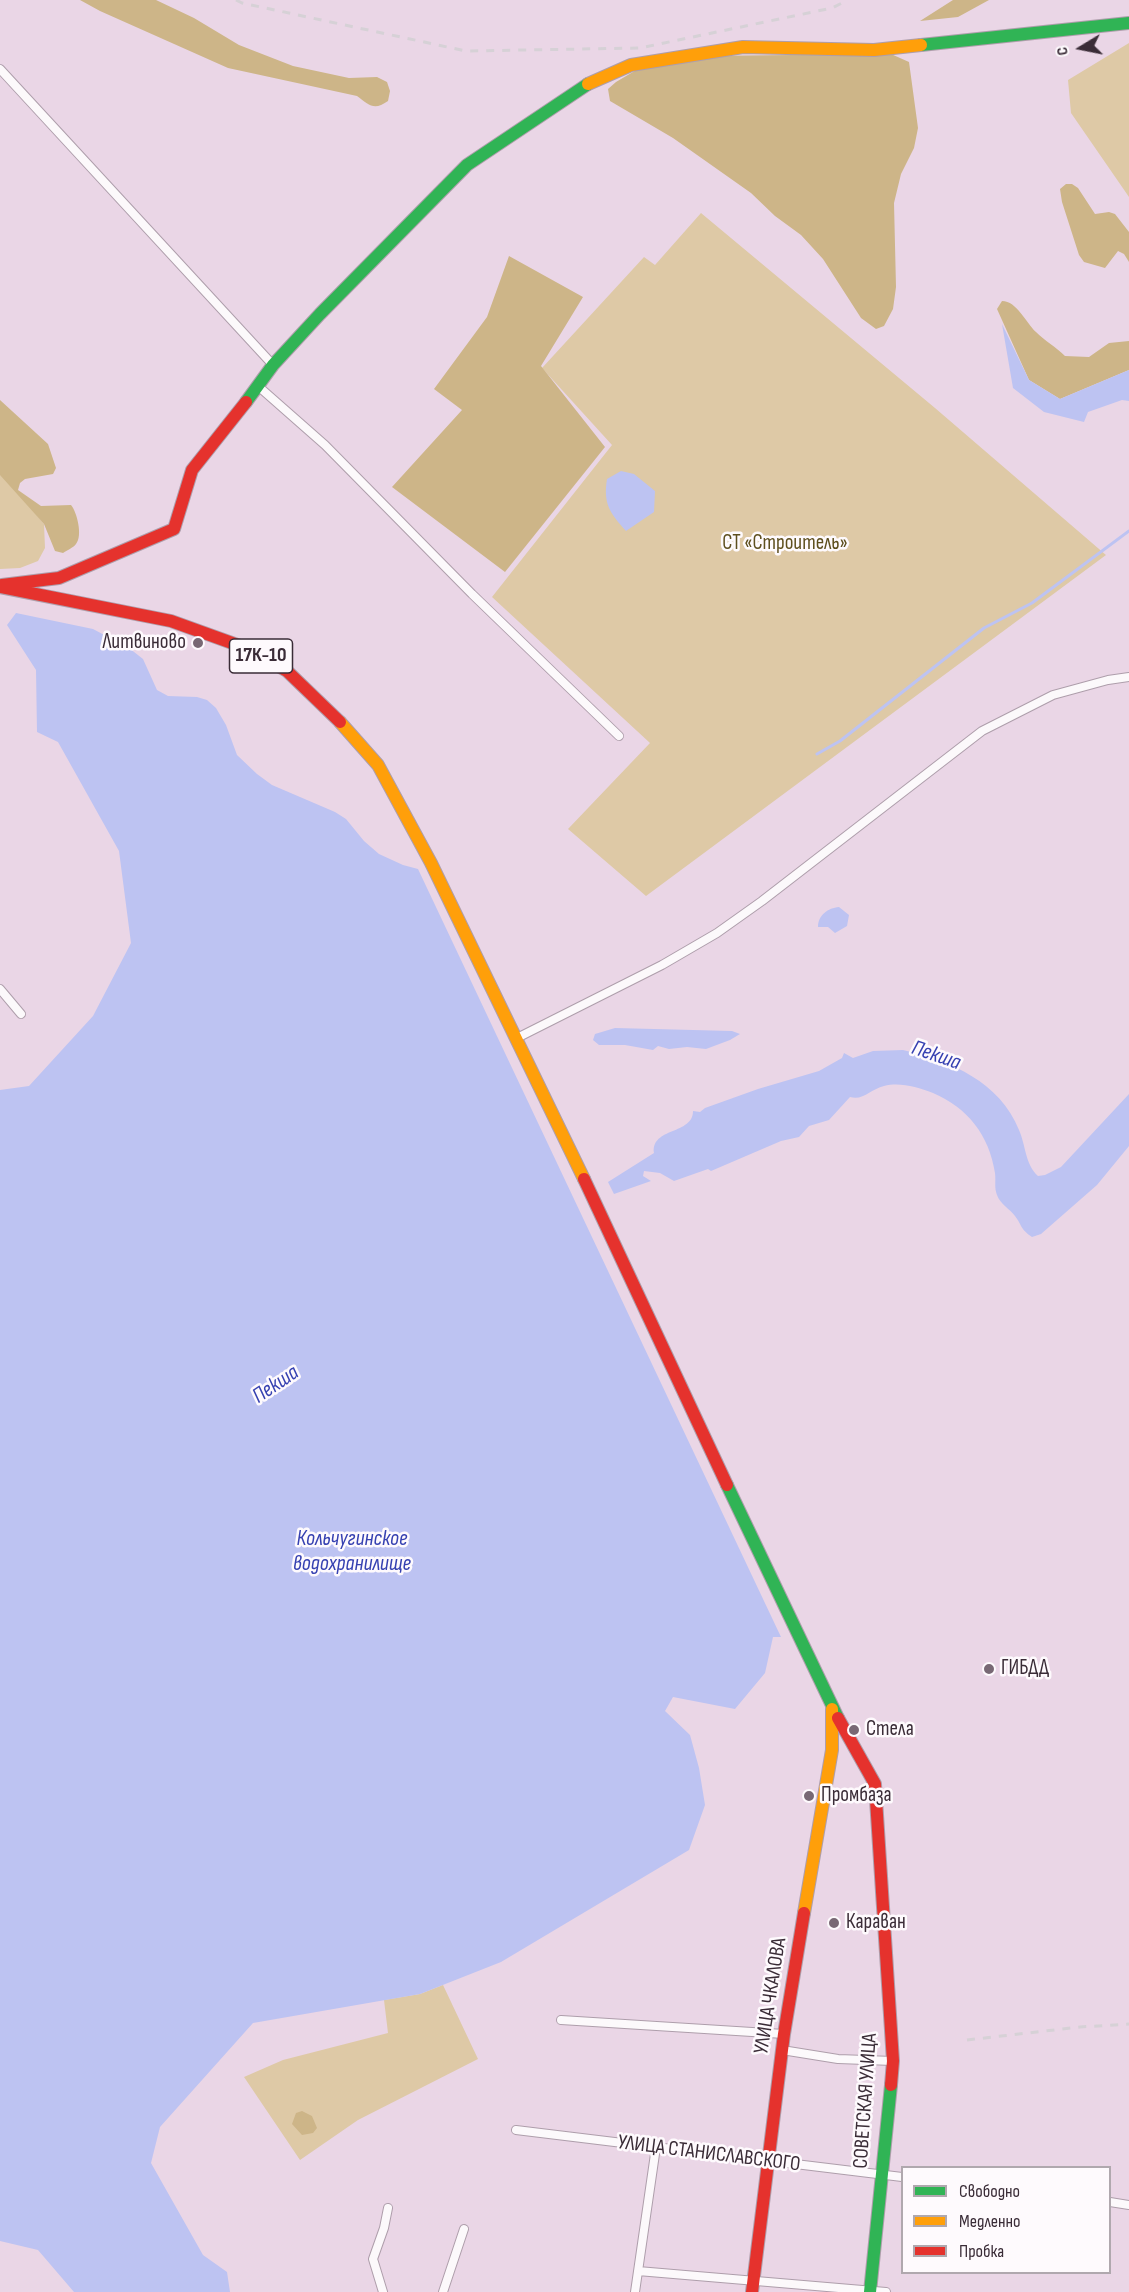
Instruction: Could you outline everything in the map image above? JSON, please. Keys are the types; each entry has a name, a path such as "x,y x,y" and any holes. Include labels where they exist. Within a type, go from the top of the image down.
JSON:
{"main road":[{"path":"0,586 60,578 174,529 192,470 273,365 467,165 580,88 631,65 743,47 874,50 1129,23"},
{"name":"СОВЕТСКАЯ УЛИЦА","path":"0,586 171,621 246,648 287,671 329,709 378,765 431,862 517,1038 832,1707 875,1784 893,2061 870,2291"},
{"name":"УЛИЦА ЧКАЛОВА","path":"752,2286 784,2034 832,1750 832,1707"}],"street":[{"path":"0,69 273,365"},
{"path":"258,386 325,445 472,594 619,736"},
{"path":"517,1038 662,965 717,933 762,901 982,731 1053,695 1108,680 1129,677"},
{"path":"0,989 21,1014"},
{"path":"561,2020 784,2034"},
{"path":"782,2050 838,2059 893,2061"},
{"name":"УЛИЦА СТАНИСЛАВСКОГО","path":"516,2130 901,2177"},
{"path":"635,2292 656,2147"},
{"path":"1111,2202 1129,2205"},
{"path":"383,2292 373,2259 384,2228 388,2208"},
{"path":"443,2292 464,2229"},
{"path":"638,2271 752,2286 886,2292"}],"green space":[{"path":"1129,43 1129,197 1071,113 1068,80"},
{"name":"СТ «Строитель»","path":"701,213 935,408 1106,555 646,896 568,829 650,743 492,597 612,445 542,368 644,257 655,265"},
{"path":"0,470 44,524 45,548 38,561 20,568 0,569"},
{"path":"443,1985 478,2059 358,2120 300,2160 244,2077 283,2060 388,2033 384,2000 420,1994"}],"shaded area":[{"path":"80,0 156,0 194,18 239,45 293,66 349,78 377,77 387,82 390,91 388,101 379,106 372,106 357,96 228,68"},
{"path":"953,0 989,0 958,17 920,21"},
{"path":"891,54 909,62 918,128 914,148 901,174 894,203 896,287 893,309 884,326 876,329 861,318 823,259 801,235 775,216 751,193 673,138 610,101 608,89 643,66 701,56"},
{"path":"1066,184 1072,184 1078,188 1095,214 1109,212 1115,214 1129,232 1129,262 1124,254 1118,251 1105,268 1084,262 1079,255 1062,202 1060,189"},
{"path":"509,256 583,297 541,366 605,447 505,572 392,487 462,410 434,389 487,317"},
{"path":"1002,301 1017,308 1036,332 1065,356 1089,357 1109,343 1129,341 1129,370 1060,399 1029,380 997,309"},
{"path":"0,400 48,444 56,468 53,474 25,479 20,483 18,490 41,506 71,505 77,518 79,536 75,545 63,553 55,551 44,524 0,475"},
{"path":"302,2111 312,2116 317,2128 313,2133 302,2135 292,2124 296,2113"}],"water":[{"path":"1002,324 1029,380 1060,399 1129,370 1129,401 1122,400 1088,412 1084,422 1044,412 1013,388"},
{"path":"621,471 634,474 655,491 654,512 626,531 609,508 606,495 607,479"},
{"name":"Кольчугинское водохранилище","path":"16,613 93,629 129,648 143,659 157,690 168,696 197,697 207,700 216,708 226,725 237,755 257,774 272,785 335,812 346,819 364,841 379,854 418,869 781,1637 773,1637 765,1673 735,1709 673,1697 665,1711 690,1735 699,1768 705,1805 689,1850 501,1962 420,1994 253,2023 160,2127 151,2163 203,2255 227,2272 230,2292 74,2292 38,2250 0,2241 0,1090 29,1086 93,1016 131,943 119,851 58,742 37,732 36,670 7,625"},
{"path":"839,907 849,915 847,926 835,933 828,927 818,927 824,913"},
{"path":"615,1028 732,1031 740,1034 706,1049 687,1047 669,1049 658,1046 653,1050 625,1045 599,1045 593,1040 595,1034"},
{"path":"903,1050 956,1067 987,1086 1011,1113 1028,1160 1038,1176 1061,1167 1129,1094 1129,1146 1097,1185 1041,1234 1032,1237 1025,1232 1015,1216 998,1198 992,1159 975,1124 957,1106 945,1099 915,1087 902,1085 879,1087 863,1096 850,1097 829,1120 809,1126 799,1137 781,1141 711,1171 708,1169 674,1181 660,1173 644,1171 643,1176 651,1181 614,1194 608,1182 654,1153 659,1139 686,1124 691,1119 693,1111 700,1112 705,1108 758,1089 819,1071 842,1058 844,1053 853,1058 873,1051"}],"waterway":[{"path":"817,754 840,741 984,628 1032,603 1129,531"}],"railway":[{"path":"236,0 466,51 640,48 832,8 848,0"},
{"path":"967,2040 1080,2027 1129,2024"}],"traffic: fast":[{"path":"921,45 1129,23"},
{"path":"246,402 273,365 320,314 467,165 588,84"},
{"path":"727,1485 838,1718"},
{"path":"870,2292 891,2085"}],"traffic: slow":[{"path":"588,84 631,65 743,47 874,50 921,45"},
{"path":"340,722 378,765 431,863 584,1179"},
{"path":"804,1913 832,1750 832,1709"}],"traffic: jam":[{"path":"2,585 59,578 174,529 192,470 246,402"},
{"path":"0,587 171,621 246,648 287,671 340,722"},
{"path":"584,1179 727,1485"},
{"path":"838,1718 875,1784 893,2061 891,2085"},
{"path":"752,2292 784,2034 804,1913"}],"place":[{"name":"Литвиново","path":"198,643"},
{"name":"ГИБДД","path":"989,1669"},
{"name":"Стела","path":"854,1730"},
{"name":"Промбаза","path":"809,1796"},
{"name":"Караван","path":"834,1923"}],"water label":[{"name":"Пекша","path":"936,1056"},
{"name":"Пекша","path":"276,1385"}]}
